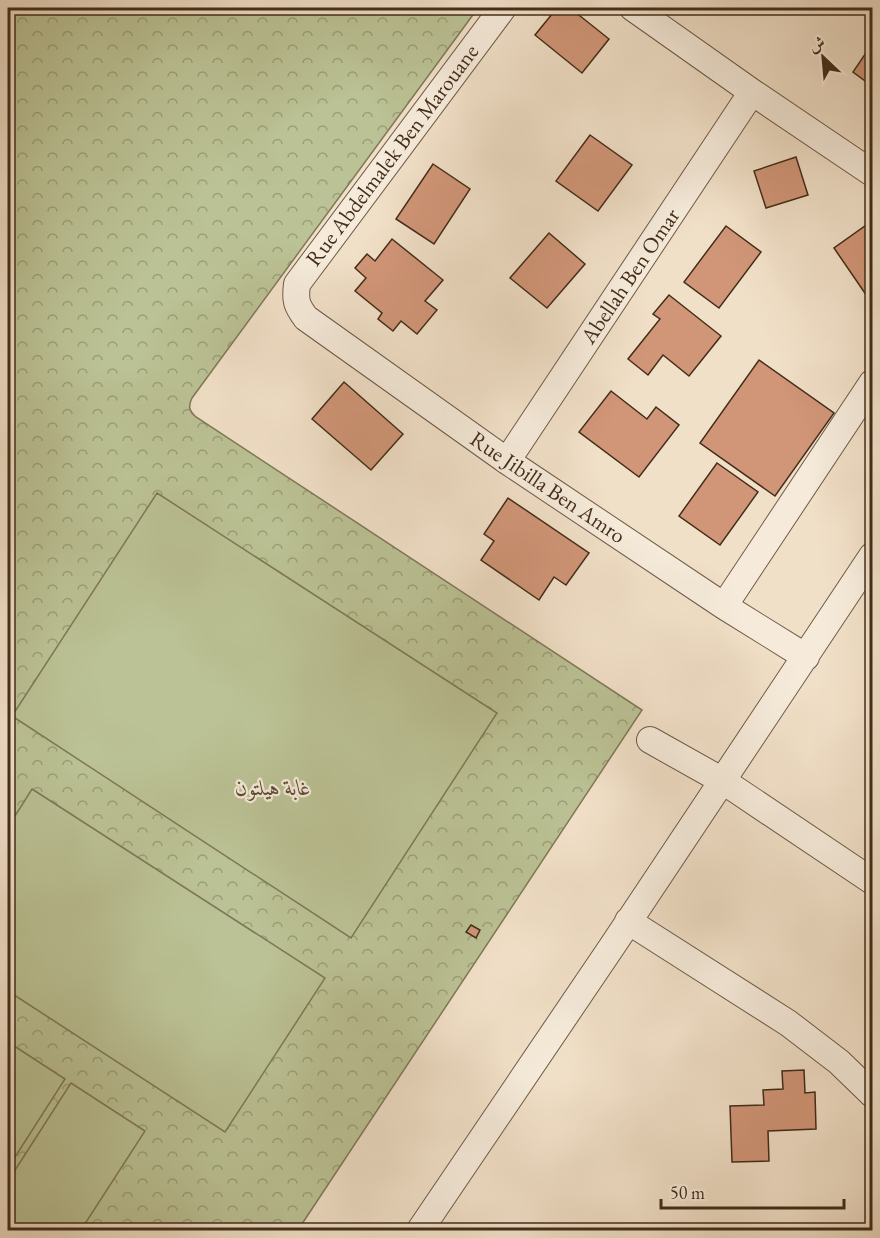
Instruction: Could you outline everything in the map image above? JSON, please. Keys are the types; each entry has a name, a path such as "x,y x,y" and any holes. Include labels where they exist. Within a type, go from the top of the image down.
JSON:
{"street":[{"name":"Rue Abdelmalek Ben Marouane","path":"298,308 297,284 502,8"},
{"path":"633,8 752,92 873,173"},
{"name":"Abellah Ben Omar","path":"507,461 752,92"},
{"name":"Rue Jibilla Ben Amro","path":"298,308 306,318 507,461 724,606 806,657"},
{"path":"724,606 873,382"},
{"path":"420,1230 873,556"},
{"path":"650,740 723,781 873,881"},
{"path":"628,921 788,1023 839,1062 873,1094"}],"green space":[{"name":"غابة هيلتون","path":"8,8 478,8 192,398 190,408 196,417 642,710 298,1230 8,1230"},
{"path":"157,493 497,713 351,938 12,716"},
{"path":"32,789 325,978 225,1132 8,991 8,827"},
{"path":"8,1042 65,1079 8,1168"},
{"path":"71,1083 145,1131 81,1230 8,1230 8,1181"}],"building":[{"path":"557,8 570,8 609,39 582,73 535,35"},
{"path":"872,44 872,86 853,72"},
{"path":"590,135 632,165 598,211 556,181"},
{"path":"796,157 808,195 766,208 754,171"},
{"path":"433,164 470,189 434,244 396,219"},
{"path":"872,221 872,296 869,299 834,248"},
{"path":"726,226 761,252 719,308 684,282"},
{"path":"549,233 585,264 547,308 510,278"},
{"path":"392,239 443,280 425,301 437,310 417,334 401,321 393,331 378,319 382,313 355,291 366,278 355,268 367,254 375,261"},
{"path":"669,295 721,336 689,376 663,355 648,375 628,359 660,319 653,314"},
{"path":"759,360 834,413 775,496 700,443"},
{"path":"344,382 403,434 371,470 312,419"},
{"path":"611,391 647,419 656,407 679,425 639,477 579,432"},
{"path":"717,463 758,492 720,545 679,516"},
{"path":"508,498 589,553 566,585 554,577 539,600 481,560 494,541 484,534"},
{"path":"471,925 480,930 476,938 466,932"},
{"path":"804,1070 805,1093 815,1092 816,1129 768,1131 769,1161 732,1162 730,1106 764,1105 763,1090 783,1089 782,1071"}]}
